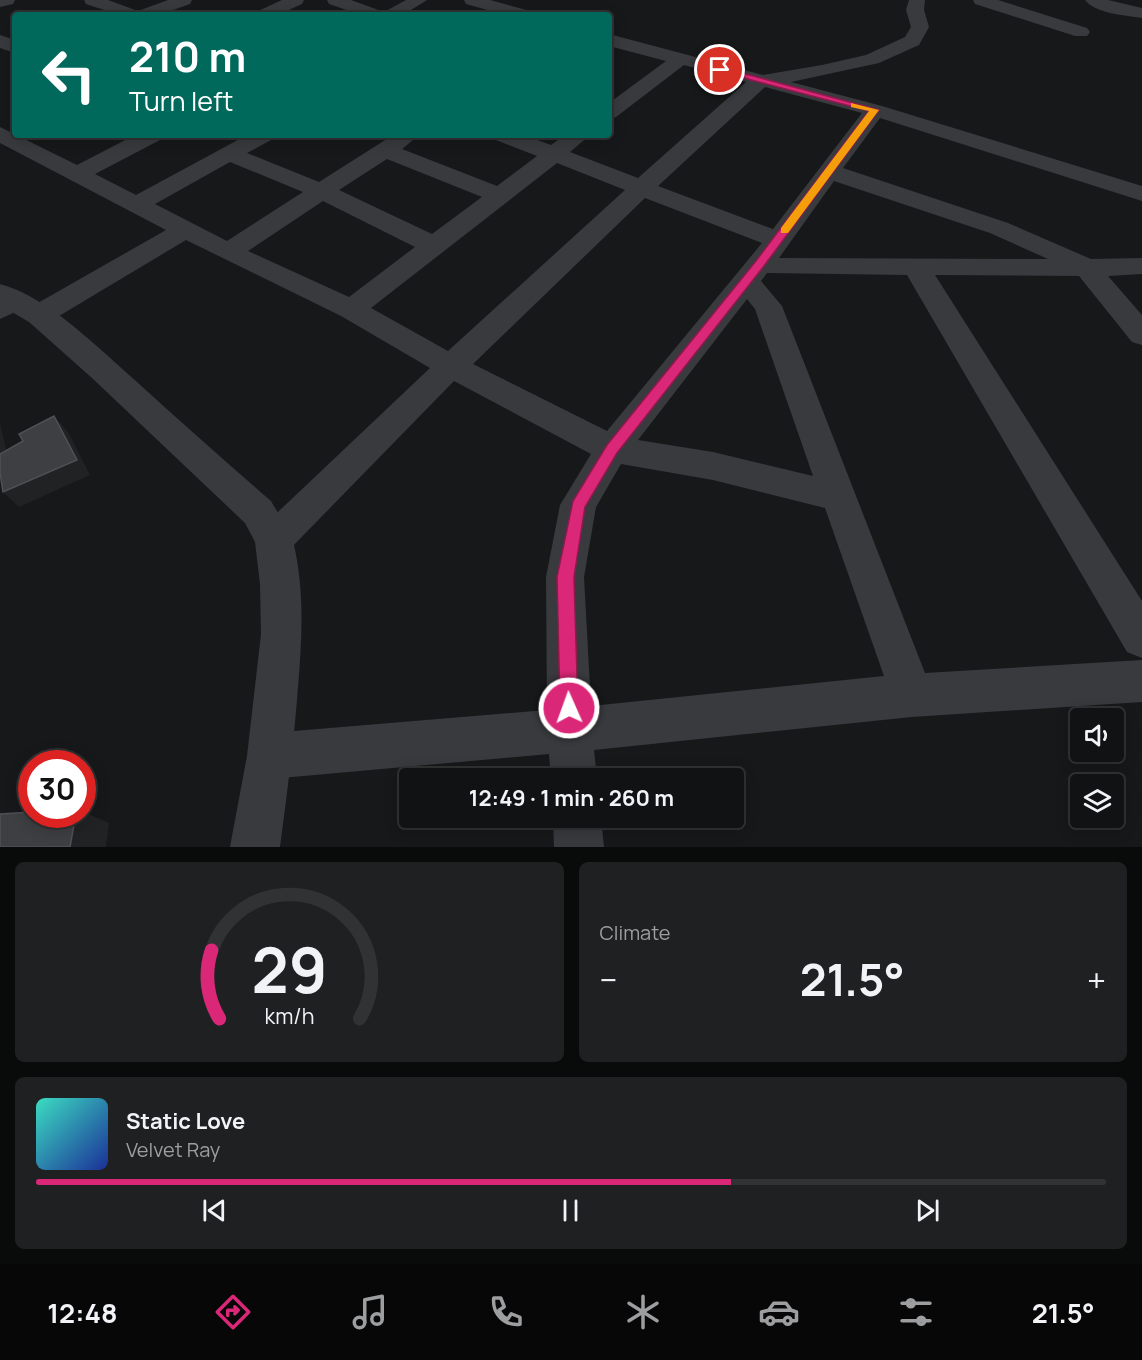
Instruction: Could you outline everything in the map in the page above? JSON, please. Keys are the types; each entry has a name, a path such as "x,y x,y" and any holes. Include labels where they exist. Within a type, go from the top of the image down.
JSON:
{"street":[{"path":"0,2 7,0"},
{"path":"92,0 126,12"},
{"path":"151,12 184,0"},
{"path":"335,0 369,12"},
{"path":"396,12 419,0"},
{"path":"472,0 514,12"},
{"path":"274,540 451,366 704,129 760,81 822,71 872,59 912,41 920,27 915,4 917,0"},
{"path":"981,0 1080,32"},
{"path":"1093,0 1110,7 1142,13"},
{"path":"268,12 283,2"},
{"path":"484,12 495,6"},
{"path":"612,41 874,110 1142,194"},
{"path":"612,110 680,59"},
{"path":"612,86 635,92"},
{"path":"573,768 566,577 578,506 612,449 778,240 874,110"},
{"path":"13,138 228,252 351,309 451,366 612,449 713,466 839,497"},
{"path":"79,173 146,138"},
{"path":"137,204 257,138"},
{"path":"228,252 403,138"},
{"path":"512,138 778,240"},
{"path":"351,309 575,138"},
{"path":"385,150 501,196"},
{"path":"229,153 321,191 435,246"},
{"path":"829,171 999,228 1087,268 1142,335"},
{"path":"13,305 187,230"},
{"path":"753,272 777,266 1087,268 1142,266"},
{"path":"916,267 1142,638"},
{"path":"753,272 768,306 912,695"},
{"path":"13,305 103,370 258,512 274,540 280,584 282,634 270,756 255,847"},
{"path":"270,756 570,730 912,695 1142,681"},
{"path":"578,828 579,847"}],"building":[{"path":"54,416 77,460 3,492 0,454 23,441 19,434"},
{"path":"18,813 18,828 73,828 70,847 0,847 0,814"}],"slow traffic":[{"path":"784,231 874,110 854,105"}],"route":[{"path":"569,708 566,577 578,506 612,449 760,264 874,110 720,70"}]}
